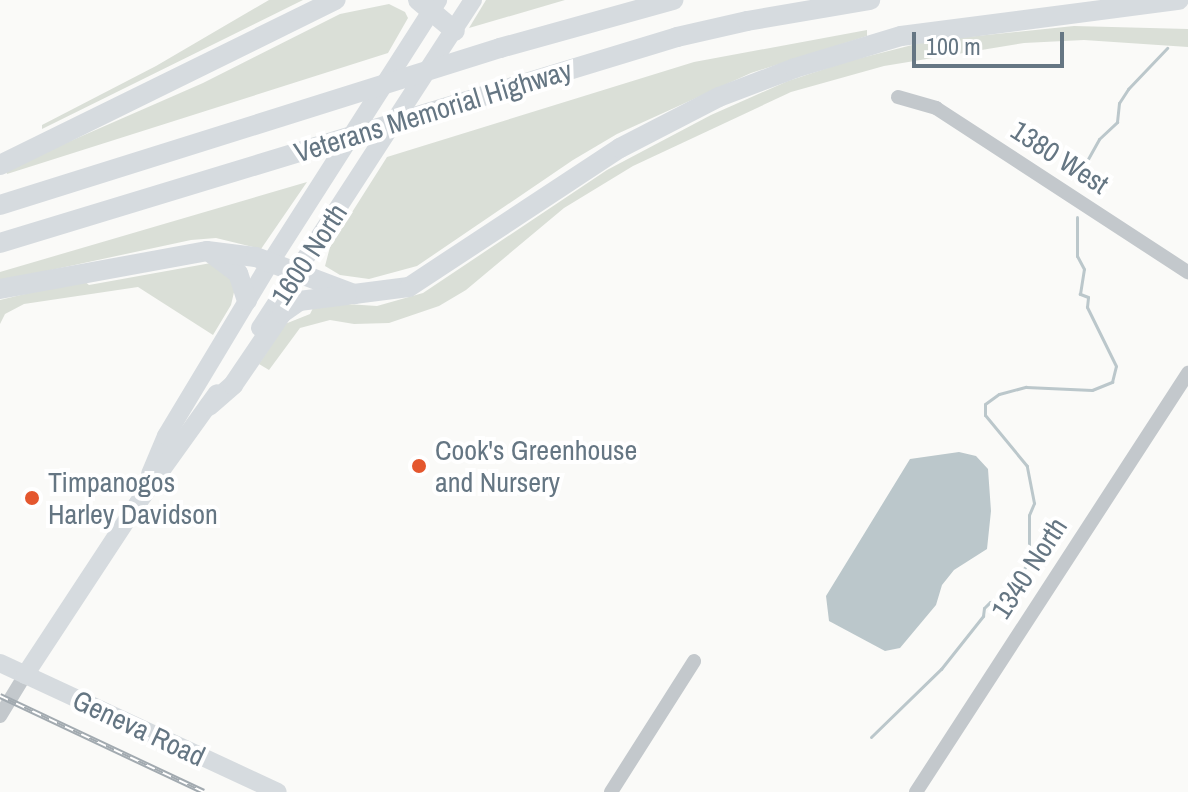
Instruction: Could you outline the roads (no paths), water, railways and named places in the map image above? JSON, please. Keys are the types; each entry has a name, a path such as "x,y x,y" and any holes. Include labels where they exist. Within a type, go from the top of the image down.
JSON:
{"highway":[{"path":"0,165 336,0"},
{"name":"Veterans Memorial Highway","path":"0,205 350,94 673,0"},
{"name":"Veterans Memorial Highway","path":"0,243 677,37 783,14 870,0"},
{"path":"209,406 233,385 282,313 299,301 409,287 620,148 719,97 795,68 901,36 1179,0"},
{"path":"430,3 455,31"},
{"path":"0,289 207,251 242,253 354,294"},
{"path":"207,251 219,256 238,273 247,301"}],"main road":[{"name":"1600 North","path":"25,675 138,503 209,406 473,0"},
{"name":"1600 North","path":"138,503 166,436 430,3"},
{"name":"Geneva Road","path":"0,663 278,792"}],"street":[{"name":"1380 West","path":"898,97 936,108 1188,272"},
{"name":"1340 North","path":"916,792 1188,373"},
{"path":"611,792 694,661"},
{"name":"1600 North","path":"0,716 25,675"}],"waterway":[{"path":"1079,175 1099,139 1117,122 1119,103 1128,89 1167,48"},
{"path":"871,737 941,669 983,616 984,608 990,602 1000,601 1029,562 1029,515 1034,503 1027,466 985,415 985,404 999,394 1026,387 1092,390 1112,382 1116,366 1087,307 1088,297 1080,294 1084,269 1077,256 1077,217"}],"railway":[{"path":"0,696 204,792"}],"place":[{"name":"Cook's Greenhouse and Nursery","path":"419,466"},
{"name":"Timpanogos Harley Davidson","path":"32,498"}]}
